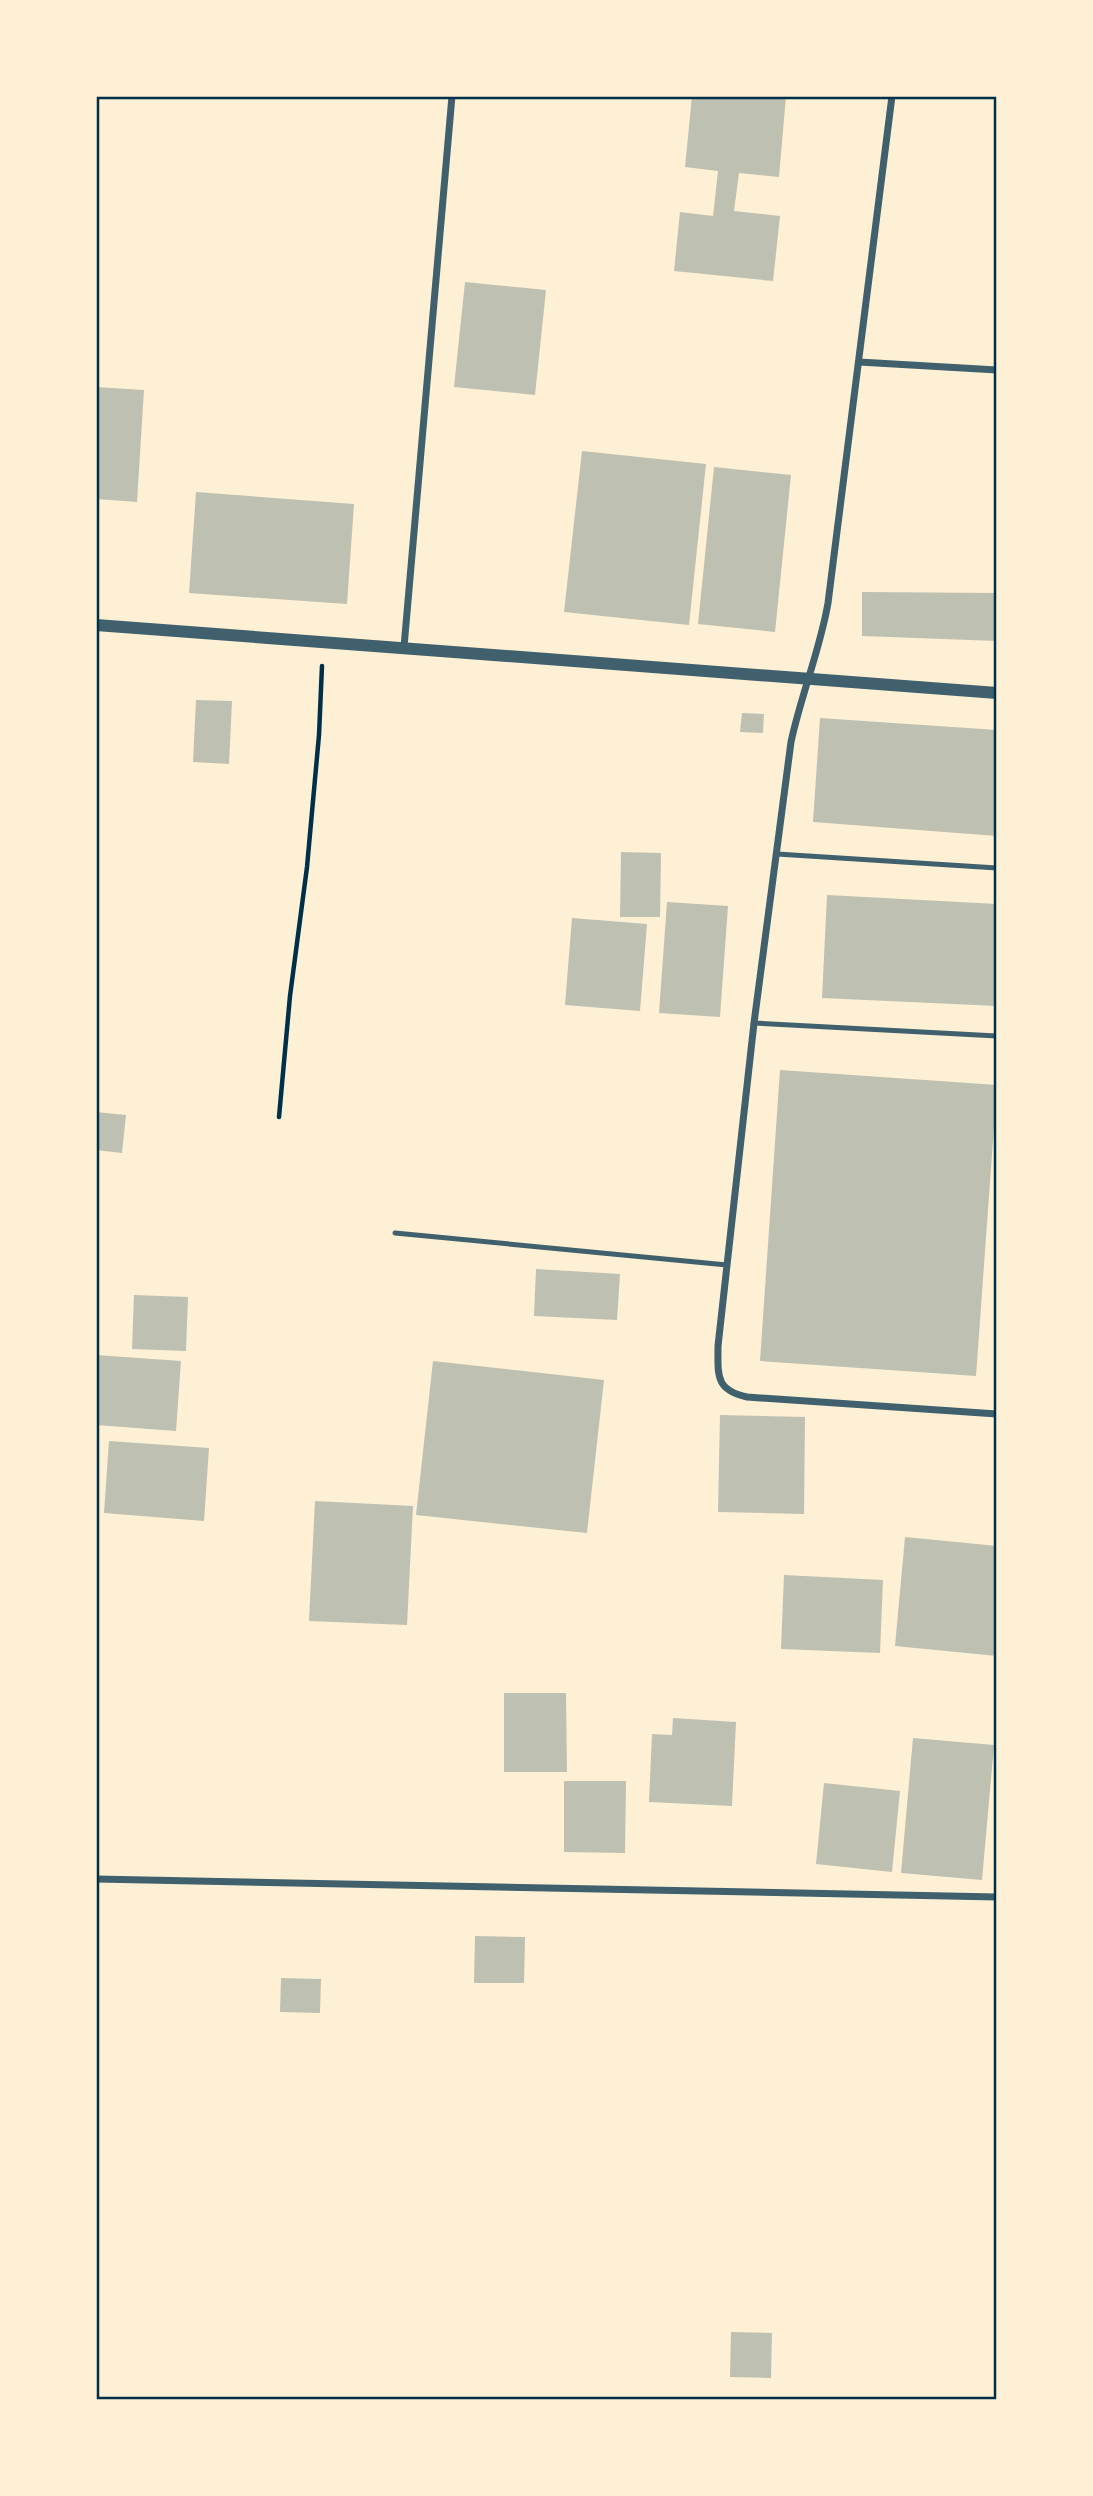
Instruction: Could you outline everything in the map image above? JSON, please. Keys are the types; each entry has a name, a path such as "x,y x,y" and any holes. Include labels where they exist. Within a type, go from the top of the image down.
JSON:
{"street":[{"path":"404,648 452,96"},
{"path":"892,96 828,603 822,635 791,741 754,1023 718,1346 718,1371 722,1384 730,1394 747,1397 997,1414"},
{"path":"859,362 997,370"},
{"path":"96,625 997,692"},
{"path":"96,1879 997,1897"}],"lane":[{"path":"777,855 997,868"},
{"path":"754,1023 997,1035"},
{"path":"395,1233 727,1265"}],"path":[{"path":"279,1117 290,996 307,867 319,735 323,641"}],"building":[{"path":"692,96 786,96 779,177 739,173 734,211 780,216 773,281 674,271 680,212 713,216 718,171 685,167"},
{"path":"465,282 546,290 535,395 454,387"},
{"path":"96,387 144,390 137,502 96,499"},
{"path":"582,451 706,464 689,625 564,612"},
{"path":"714,467 791,475 775,632 698,624"},
{"path":"196,492 354,504 347,604 189,593"},
{"path":"862,592 997,593 997,641 862,636"},
{"path":"196,700 232,701 229,764 193,762"},
{"path":"742,713 764,714 763,733 740,732"},
{"path":"820,718 997,730 997,836 813,822"},
{"path":"621,852 661,853 660,917 620,917"},
{"path":"827,895 997,904 997,1006 822,998"},
{"path":"667,902 728,906 720,1017 659,1013"},
{"path":"572,918 647,924 640,1011 565,1005"},
{"path":"780,1070 997,1085 976,1376 760,1361"},
{"path":"96,1112 126,1115 122,1153 96,1150"},
{"path":"536,1269 620,1274 617,1320 534,1316"},
{"path":"134,1295 188,1297 186,1351 132,1349"},
{"path":"96,1355 181,1361 176,1431 96,1425"},
{"path":"433,1361 604,1380 587,1533 416,1515"},
{"path":"720,1415 805,1417 804,1514 718,1512"},
{"path":"109,1441 209,1448 204,1521 104,1513"},
{"path":"315,1501 413,1506 407,1625 309,1621"},
{"path":"905,1537 997,1546 997,1656 895,1646"},
{"path":"784,1575 883,1580 880,1653 781,1649"},
{"path":"504,1693 566,1693 567,1772 504,1772"},
{"path":"673,1718 736,1722 732,1806 649,1802 652,1734 672,1735"},
{"path":"913,1738 994,1745 982,1880 901,1873"},
{"path":"564,1781 626,1781 625,1853 564,1852"},
{"path":"824,1783 900,1791 892,1872 816,1864"},
{"path":"475,1936 525,1937 524,1983 474,1983"},
{"path":"281,1978 321,1979 320,2013 280,2012"},
{"path":"731,2332 772,2333 771,2378 730,2377"}]}
